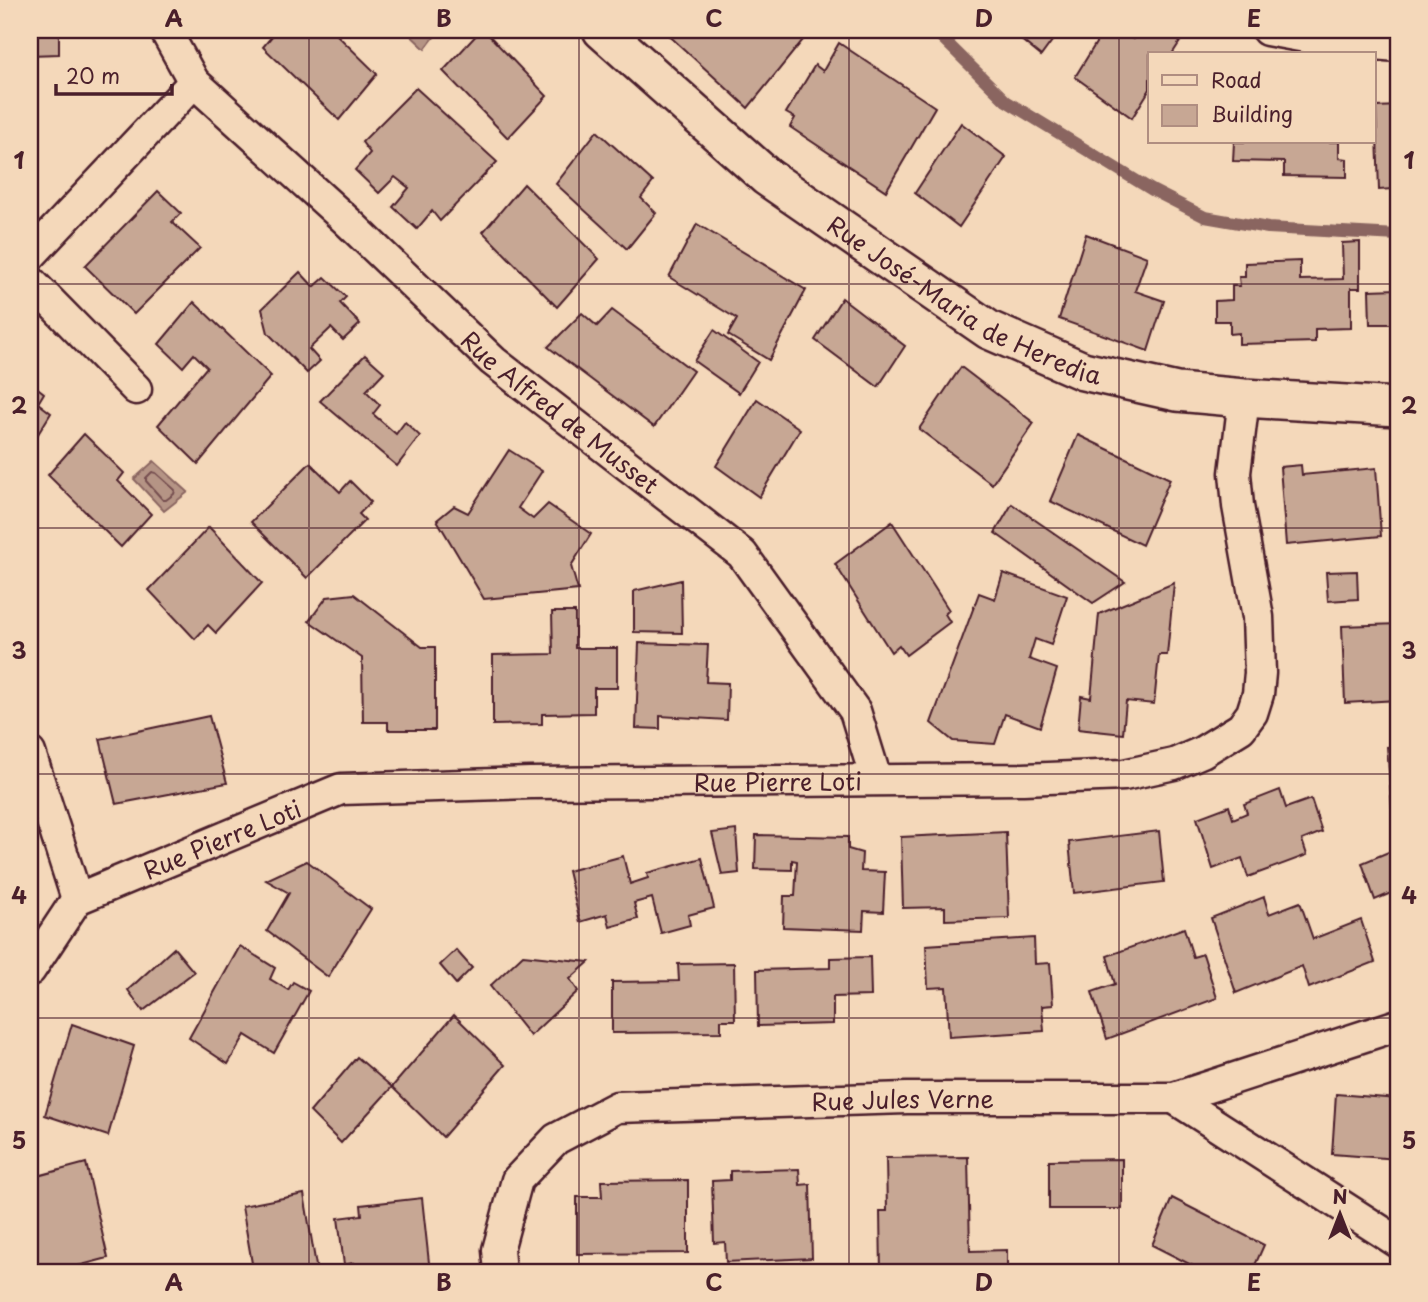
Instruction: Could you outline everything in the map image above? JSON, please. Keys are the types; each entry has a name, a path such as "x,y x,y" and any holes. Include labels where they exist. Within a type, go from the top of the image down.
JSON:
{"street":[{"name":"Rue Alfred de Musset","path":"165,30 194,82 346,220 493,361 742,554 855,711 876,779"},
{"name":"Rue José-Maria de Heredia","path":"602,30 767,177 989,330 1083,371 1177,392 1398,407"},
{"path":"1267,30 1322,40 1398,47"},
{"path":"30,256 194,82"},
{"path":"30,281 136,389"},
{"name":"Rue Pierre Loti","path":"77,899 341,789 530,783 1023,779 1125,775 1174,764 1224,740 1241,728 1252,713 1258,694 1258,617 1238,506 1235,474 1244,398"},
{"path":"30,753 77,899 30,970"},
{"name":"Rue Jules Verne","path":"500,1272 498,1250 517,1180 556,1139 617,1107 907,1098 1174,1098 1398,1026"},
{"path":"1174,1098 1398,1242"}],"water":[{"path":"405,30 435,30 438,32 425,49"},
{"path":"154,461 188,492 164,511 134,479"}],"building":[{"path":"30,30 59,30 59,54 30,55"},
{"path":"277,30 332,30 377,74 339,120 263,47"},
{"path":"481,30 484,30 547,96 508,138 443,71"},
{"path":"663,30 811,30 748,108"},
{"path":"1009,30 1060,30 1041,56"},
{"path":"1104,30 1120,30 1133,39 1139,30 1187,31 1173,52 1148,52 1148,92 1132,118 1075,77"},
{"path":"839,43 935,107 886,191 790,127 795,118 786,113 815,65 823,71"},
{"path":"30,81 32,117 38,117 38,174 30,174"},
{"path":"416,88 497,162 440,221 432,211 417,229 393,207 409,188 395,177 379,193 355,170 370,153 362,142"},
{"path":"1398,106 1398,210 1392,210 1392,189 1379,190 1376,107"},
{"path":"961,123 1006,157 959,227 915,193"},
{"path":"597,131 653,182 641,198 656,213 627,249 556,184"},
{"path":"1234,144 1339,144 1339,158 1347,159 1347,177 1284,176 1284,162 1233,161"},
{"path":"524,184 599,259 557,307 483,232"},
{"path":"158,191 181,213 172,222 200,248 134,314 85,266"},
{"path":"697,224 806,290 769,360 728,335 737,319 669,277"},
{"path":"1086,234 1147,257 1135,291 1164,301 1148,351 1059,319"},
{"path":"1360,242 1360,288 1351,288 1351,328 1315,329 1315,342 1239,344 1239,333 1230,334 1230,321 1215,321 1215,301 1232,300 1232,286 1240,286 1239,277 1245,277 1245,263 1300,261 1300,280 1343,279 1342,243"},
{"path":"300,272 314,287 325,277 346,297 340,303 360,324 343,340 331,328 309,349 320,361 307,373 268,333 262,309"},
{"path":"1398,289 1398,324 1370,324 1369,290"},
{"path":"842,298 905,346 878,387 815,340"},
{"path":"194,302 271,376 198,464 158,425 207,367 194,354 183,367 159,344"},
{"path":"612,310 693,371 654,427 548,347 582,313 597,326"},
{"path":"714,330 758,362 739,393 694,361"},
{"path":"365,355 384,372 366,391 380,405 373,414 396,434 405,422 420,436 397,466 320,401"},
{"path":"961,367 1034,423 992,484 919,429"},
{"path":"30,382 44,393 38,403 51,413 30,447"},
{"path":"757,399 800,429 759,497 716,466"},
{"path":"84,434 124,473 118,481 151,514 121,547 48,475"},
{"path":"1078,435 1170,479 1142,545 1050,501"},
{"path":"509,450 542,471 518,508 533,519 548,504 591,534 571,566 578,590 484,599 437,520 454,506 468,513"},
{"path":"310,463 340,492 350,481 371,502 359,514 365,520 307,578 251,522"},
{"path":"1301,465 1302,475 1376,468 1381,536 1286,545 1280,467"},
{"path":"1012,504 1125,582 1093,603 995,533"},
{"path":"892,522 949,610 945,614 950,622 906,655 899,645 891,652 835,564"},
{"path":"209,527 262,583 216,633 208,625 195,639 149,590"},
{"path":"1357,571 1358,599 1328,601 1326,572"},
{"path":"1003,573 1067,596 1051,645 1035,639 1029,659 1057,669 1040,727 1005,714 995,744 953,741 931,723 979,593 995,599"},
{"path":"681,580 682,633 634,632 634,591"},
{"path":"1174,583 1167,655 1159,655 1154,704 1126,701 1123,734 1078,729 1081,696 1091,698 1099,614"},
{"path":"354,594 422,647 435,647 435,730 388,730 388,722 363,722 362,658 309,621 327,597"},
{"path":"552,612 575,612 575,648 617,648 617,688 594,688 594,713 542,714 542,724 493,725 493,655 553,654"},
{"path":"1398,624 1398,700 1345,703 1342,626"},
{"path":"639,643 708,645 706,682 728,683 727,720 660,716 660,729 636,728"},
{"path":"209,716 227,783 116,804 100,739"},
{"path":"1398,746 1398,820 1393,821 1387,747"},
{"path":"1280,790 1286,808 1311,799 1322,832 1302,840 1307,855 1248,877 1242,858 1213,869 1197,818 1229,806 1233,819 1247,813 1244,804"},
{"path":"736,830 739,873 722,875 712,833"},
{"path":"1159,831 1164,882 1074,893 1069,842"},
{"path":"1006,832 1009,918 945,920 945,907 903,908 901,837"},
{"path":"756,835 848,837 848,849 862,853 861,871 885,872 883,912 864,911 863,930 783,927 784,896 795,896 797,861 792,860 792,870 755,869"},
{"path":"1398,848 1398,890 1375,900 1362,863"},
{"path":"623,856 630,884 648,878 647,873 702,858 714,908 688,915 690,925 661,933 652,898 634,903 638,919 610,927 607,914 580,922 568,871"},
{"path":"307,861 371,909 328,977 267,931 289,893 266,880"},
{"path":"1264,897 1269,914 1300,902 1313,939 1361,920 1375,962 1309,988 1302,966 1236,993 1211,918"},
{"path":"1184,928 1193,957 1203,954 1217,998 1107,1039 1092,992 1115,984 1107,956"},
{"path":"1034,938 1035,964 1050,963 1053,1005 1042,1006 1044,1031 949,1037 946,987 928,988 926,945"},
{"path":"240,946 275,968 270,979 288,990 293,982 309,991 274,1053 245,1035 228,1064 189,1038"},
{"path":"174,948 194,972 143,1011 128,990"},
{"path":"456,950 472,968 456,984 440,965"},
{"path":"523,955 589,962 570,979 578,991 530,1036 490,986"},
{"path":"870,957 871,996 833,997 833,1024 758,1026 757,970 830,968 830,958"},
{"path":"734,963 735,1020 721,1020 721,1032 612,1033 612,982 679,981 678,964"},
{"path":"454,1015 505,1065 443,1137 392,1087"},
{"path":"72,1024 134,1046 108,1136 45,1115"},
{"path":"357,1057 392,1087 341,1143 310,1112"},
{"path":"1336,1094 1398,1099 1398,1159 1332,1154"},
{"path":"968,1157 970,1251 1007,1250 1007,1271 881,1272 880,1211 887,1211 886,1158"},
{"path":"1122,1159 1122,1209 1049,1209 1049,1160"},
{"path":"86,1163 108,1258 55,1272 30,1272 30,1178"},
{"path":"799,1169 800,1185 810,1184 812,1258 726,1262 725,1242 714,1243 712,1181 730,1180 730,1171"},
{"path":"688,1180 688,1253 577,1254 577,1197 602,1197 601,1181"},
{"path":"304,1194 317,1272 266,1272 265,1267 253,1269 242,1206"},
{"path":"422,1198 430,1272 354,1272 353,1263 344,1265 338,1218 362,1215 361,1205"},
{"path":"1172,1198 1264,1245 1252,1272 1205,1272 1152,1245"}],"waterway":[{"path":"934,30 1006,101 1152,190 1205,217 1268,228 1398,235"}]}
